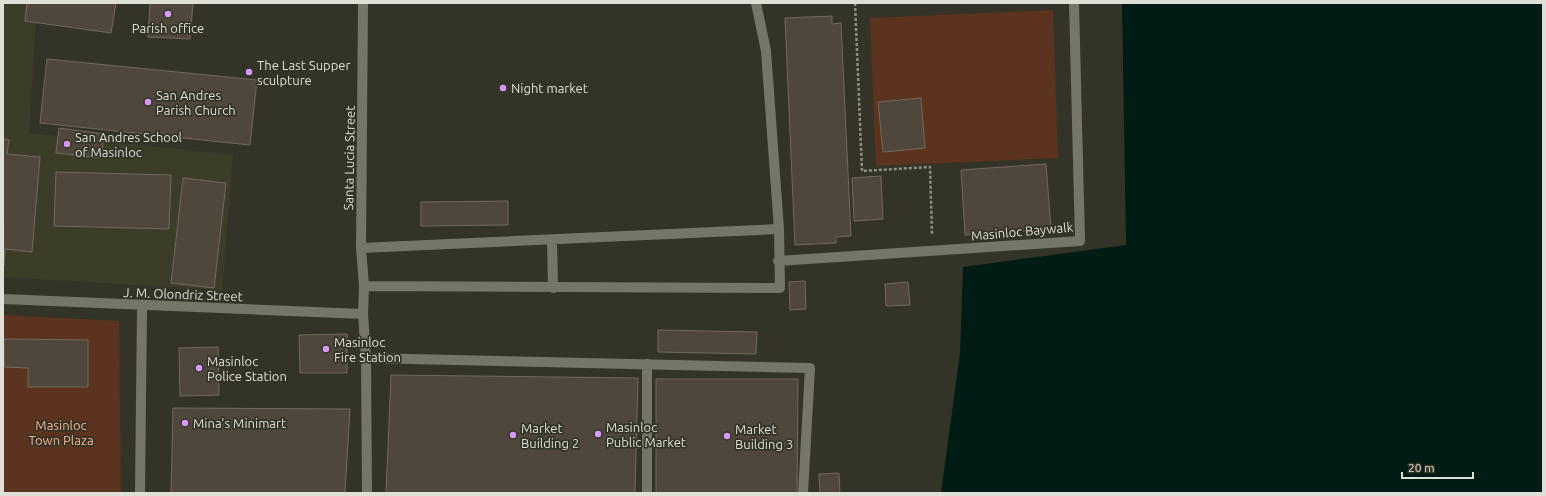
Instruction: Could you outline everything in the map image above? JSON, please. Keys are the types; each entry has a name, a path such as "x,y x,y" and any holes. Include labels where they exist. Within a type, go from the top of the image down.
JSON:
{"street":[{"name":"Santa Lucia Street","path":"363,3 361,248 364,286 363,314 366,358 367,493"},
{"path":"364,286 780,288 778,261 779,229 766,51 756,3"},
{"name":"Masinloc Baywalk","path":"778,261 1080,241 1074,3"},
{"path":"361,248 779,229"},
{"path":"552,240 553,288"},
{"name":"J. M. Olondriz Street","path":"3,299 142,306 363,314"},
{"path":"140,493 142,306"},
{"path":"366,358 810,368 803,493"},
{"path":"647,364 647,493"}],"path":[{"path":"855,3 862,170 930,167 933,251"}],"shaded area":[{"name":"San Andres School of Masinloc","path":"3,3 37,3 29,133 233,155 222,290 3,277"},
{"path":"1122,3 1543,3 1543,493 941,493 960,353 963,267 1126,245"}],"green space":[{"path":"1053,10 1058,158 876,166 870,18"},
{"name":"Masinloc Town Plaza","path":"3,315 119,321 121,493 3,493"}],"building":[{"path":"27,3 116,3 111,33 25,21"},
{"path":"150,3 193,3 190,39 148,37"},
{"path":"832,16 832,24 841,23 851,236 836,237 836,243 795,245 785,18"},
{"name":"San Andres Parish Church","path":"47,59 257,80 250,145 40,123"},
{"path":"921,98 925,148 883,152 878,102"},
{"path":"59,128 104,134 101,158 56,153"},
{"path":"3,139 9,140 7,154 40,157 32,252 5,249 4,265"},
{"path":"1046,164 1051,229 965,235 961,170"},
{"path":"56,172 171,175 169,229 54,226"},
{"path":"881,176 883,219 854,221 852,178"},
{"path":"183,178 226,183 214,288 171,283"},
{"path":"508,201 508,225 421,226 421,202"},
{"path":"805,281 806,309 790,310 789,282"},
{"path":"908,282 910,305 886,306 885,284"},
{"path":"658,330 757,332 756,354 658,352"},
{"path":"347,334 347,373 300,373 299,335"},
{"path":"4,339 88,340 88,387 28,387 28,368 4,367"},
{"path":"218,347 219,395 180,396 179,348"},
{"name":"Market Building 2","path":"391,375 638,378 635,493 386,493"},
{"name":"Market Building 3","path":"656,379 798,379 797,493 656,493"},
{"path":"173,408 350,409 345,493 171,493"},
{"path":"839,473 840,493 820,493 819,474"}],"place":[{"name":"Parish office","path":"168,14"},
{"name":"The Last Supper sculpture","path":"249,72"},
{"name":"Night market","path":"503,88"},
{"name":"San Andres Parish Church","path":"148,102"},
{"name":"San Andres School of Masinloc","path":"67,144"},
{"name":"Masinloc Fire Station","path":"326,349"},
{"name":"Masinloc Police Station","path":"199,368"},
{"name":"Mina's Minimart","path":"185,423"},
{"name":"Masinloc Public Market","path":"598,434"},
{"name":"Market Building 2","path":"513,435"},
{"name":"Market Building 3","path":"727,436"}]}
